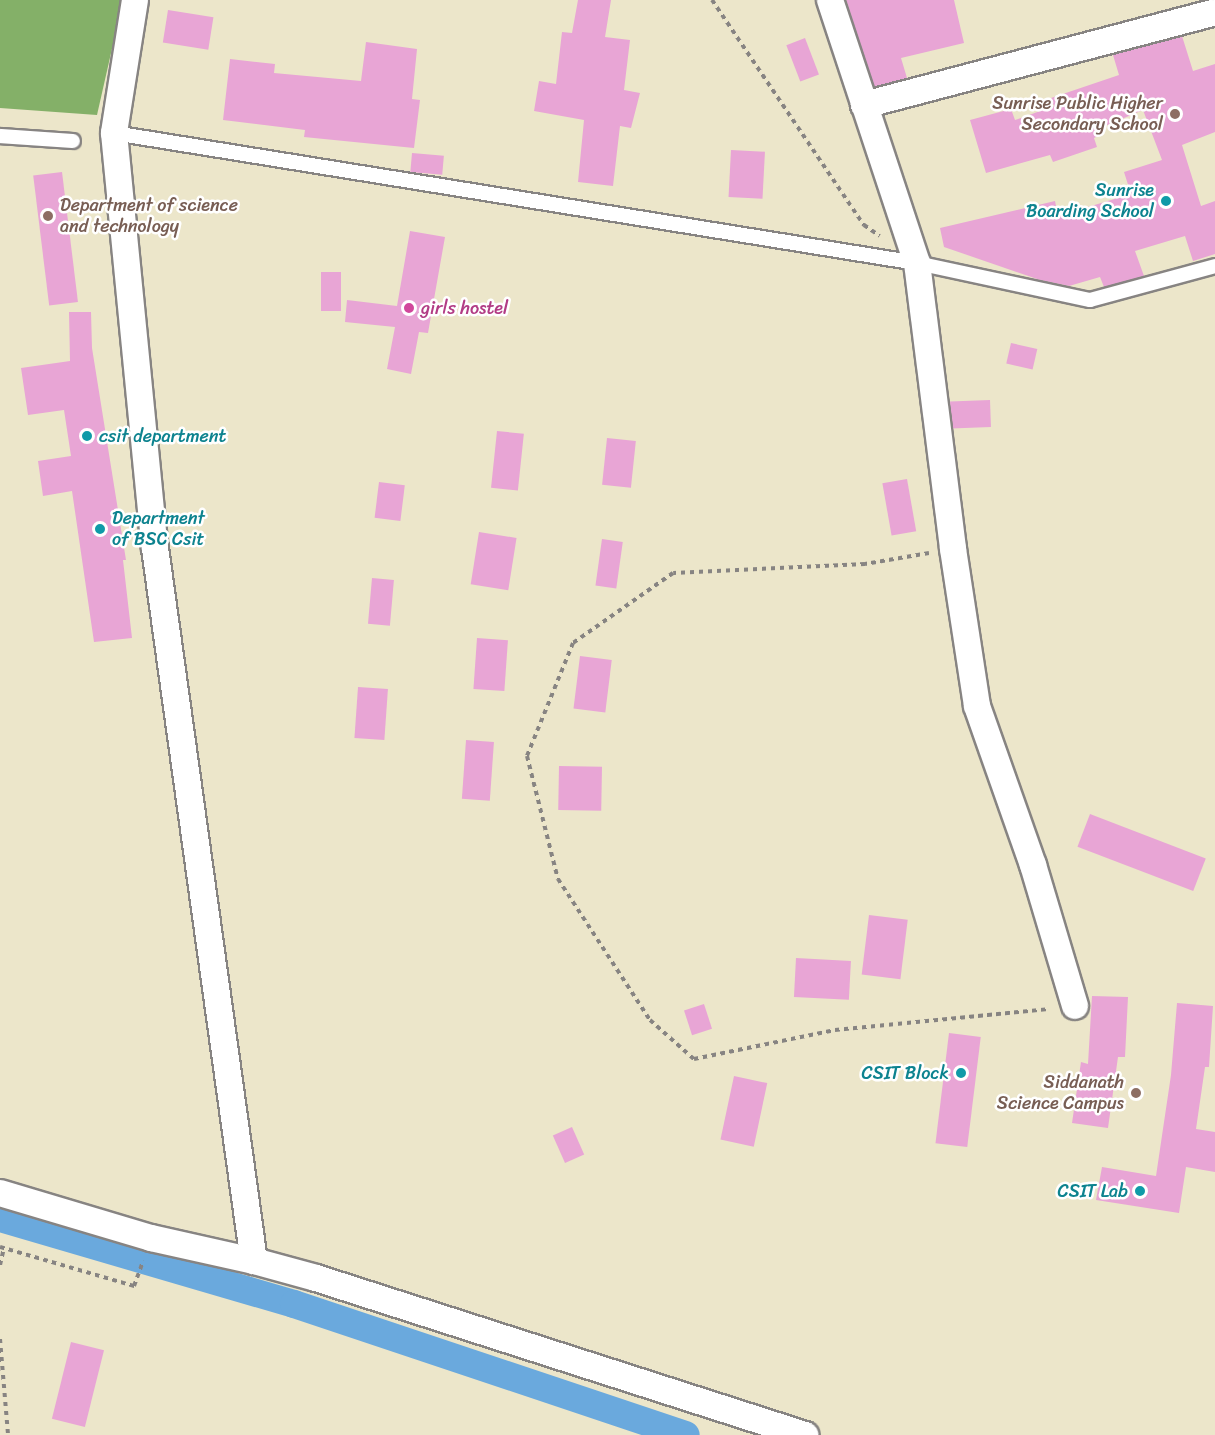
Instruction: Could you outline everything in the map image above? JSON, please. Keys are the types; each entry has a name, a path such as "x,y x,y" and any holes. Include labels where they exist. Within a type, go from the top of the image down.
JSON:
{"street":[{"path":"135,0 114,133 155,549 254,1260"},
{"path":"830,0 917,263 953,549 977,706 1033,865 1075,1006"},
{"path":"864,105 1215,12"},
{"path":"0,1193 151,1238 254,1260 806,1435"}],"lane":[{"path":"114,133 917,263 1090,300 1215,266"},
{"path":"0,136 73,141"}],"path":[{"path":"712,0 864,225 882,238"},
{"path":"953,549 865,564 672,573 573,643 527,756 558,879 650,1020 694,1059 836,1030 1075,1006"},
{"path":"0,1265 2,1247 134,1286 139,1276"},
{"path":"0,1339 8,1435"}],"green space":[{"path":"0,0 123,0 97,115 0,108"}],"building":[{"path":"578,0 611,0 605,37 630,40 624,90 640,93 631,128 620,126 613,186 578,182 584,120 534,111 539,81 556,84 562,32 572,33"},
{"path":"846,0 954,0 964,43 901,58 907,78 874,87"},
{"path":"168,10 213,17 208,50 163,43"},
{"path":"1182,36 1193,71 1215,64 1215,132 1182,145 1201,206 1215,201 1215,254 1193,261 1185,236 1135,251 1144,276 1104,287 1100,277 1069,286 1040,280 944,247 940,228 1055,201 1058,216 1131,194 1124,172 1162,160 1143,110 1098,129 1100,135 1094,138 1097,147 1053,162 1050,155 986,173 970,120 1011,109 1015,120 1054,106 1051,98 1119,75 1113,55"},
{"path":"805,38 819,74 800,82 786,45"},
{"path":"366,42 417,49 412,99 420,100 414,148 304,137 305,130 223,120 230,59 275,64 274,73 361,81"},
{"path":"731,150 765,152 762,199 729,197"},
{"path":"412,153 444,156 442,175 410,172"},
{"path":"62,172 78,302 49,306 33,176"},
{"path":"410,231 445,237 428,333 419,332 411,374 387,369 395,327 345,322 347,300 397,306"},
{"path":"321,272 341,272 341,311 321,311"},
{"path":"69,312 91,312 92,348 126,560 123,560 132,638 94,642 72,491 43,496 38,461 71,456 64,410 28,415 21,368 70,361"},
{"path":"1011,343 1037,349 1033,370 1006,363"},
{"path":"990,400 991,427 951,428 950,401"},
{"path":"497,431 524,434 518,491 491,488"},
{"path":"607,438 636,441 631,488 602,485"},
{"path":"907,479 916,531 892,536 882,483"},
{"path":"379,482 405,485 400,521 375,518"},
{"path":"479,532 517,538 508,590 471,584"},
{"path":"602,539 623,542 616,588 595,586"},
{"path":"372,578 394,580 390,626 368,624"},
{"path":"477,638 508,640 504,691 473,689"},
{"path":"580,656 612,660 605,713 574,709"},
{"path":"358,687 388,689 384,740 354,738"},
{"path":"466,740 494,742 490,801 462,799"},
{"path":"559,766 602,767 601,811 558,810"},
{"path":"1090,814 1206,858 1193,891 1077,847"},
{"path":"869,915 908,920 900,979 862,975"},
{"path":"796,958 851,961 849,1000 794,997"},
{"path":"1092,996 1128,997 1125,1057 1118,1057 1108,1128 1072,1123 1081,1062 1088,1064"},
{"path":"1177,1003 1213,1006 1209,1067 1205,1067 1196,1129 1215,1132 1215,1172 1186,1167 1179,1213 1096,1200 1102,1167 1156,1176 1171,1075"},
{"path":"704,1004 712,1029 692,1035 684,1010"},
{"name":"CSIT Block","path":"949,1033 981,1037 967,1147 935,1143"},
{"path":"734,1076 767,1083 754,1147 720,1140"},
{"path":"572,1127 584,1154 565,1163 553,1136"},
{"path":"71,1342 104,1350 85,1427 52,1419"}],"waterway":[{"path":"0,1218 294,1304 686,1435"}],"place":[{"name":"Sunrise Public Higher Secondary School","path":"1175,114"},
{"name":"Sunrise Boarding School","path":"1166,201"},
{"name":"Department of science and technology","path":"48,216"},
{"name":"girls hostel","path":"409,308"},
{"name":"csit department","path":"87,436"},
{"name":"Department of BSC Csit","path":"100,529"},
{"name":"CSIT Block","path":"961,1073"},
{"name":"Siddanath Science Campus","path":"1136,1093"},
{"name":"CSIT Lab","path":"1140,1191"}]}
